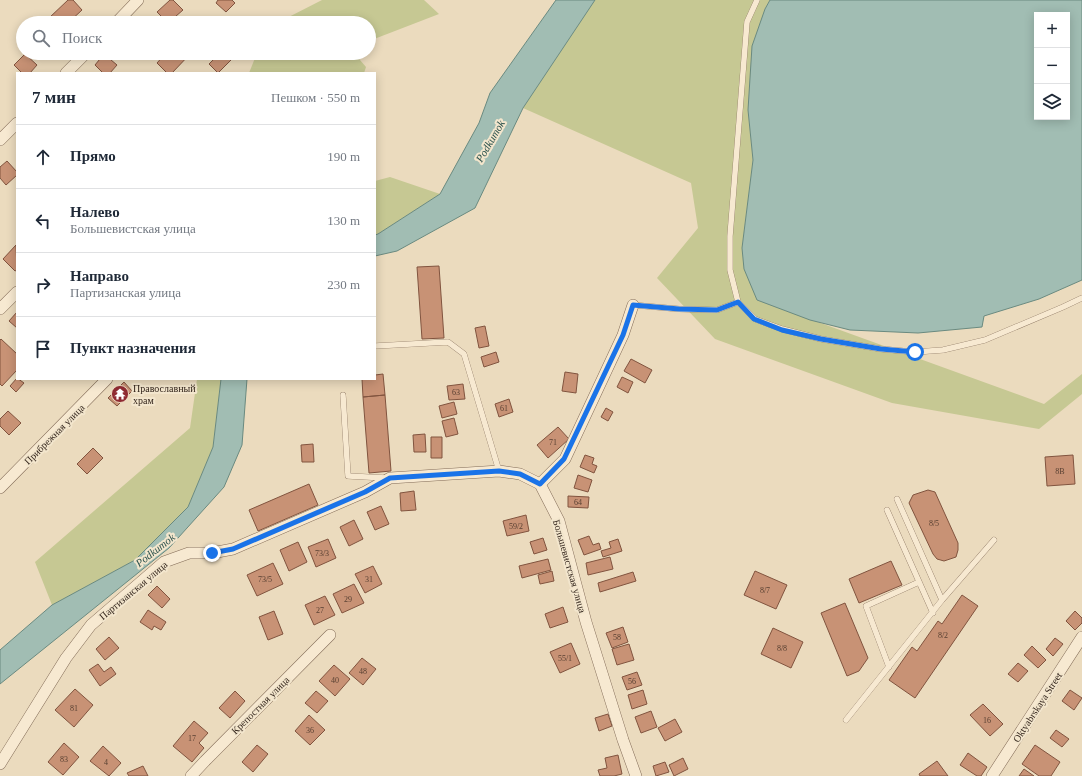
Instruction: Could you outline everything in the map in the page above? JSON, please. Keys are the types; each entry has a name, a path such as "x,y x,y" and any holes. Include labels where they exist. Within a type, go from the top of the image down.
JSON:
{"street":[{"path":"123,16 138,0"},
{"path":"67,72 79,60"},
{"path":"0,140 16,124"},
{"path":"0,309 16,293"},
{"path":"540,484 564,459 623,335 633,305"},
{"name":"Прибрежная улица","path":"0,488 106,380"},
{"name":"Партизанская улица","path":"0,764 66,658 91,625 164,562 189,553 212,553 233,549 365,492 390,478 499,471 520,474 540,484"},
{"name":"Большевистская улица","path":"540,484 559,521 586,622 623,740 636,776"},
{"name":"Крепостная улица","path":"192,776 330,634"},
{"name":"Oktyabrskaya Street","path":"992,776 1082,637"}],"lane":[{"path":"757,0 747,22 730,236 730,270 738,302 754,319 782,330 821,339 881,349 915,352 943,350 986,340 1063,308 1082,298"},
{"path":"633,305 679,309 717,310 738,302"},
{"path":"376,346 448,342 464,354 499,471"},
{"path":"343,395 348,476 390,478"},
{"path":"897,499 942,600"},
{"path":"888,510 932,613"},
{"path":"846,720 942,600 994,540"},
{"path":"889,667 866,606 919,582"}],"green space":[{"path":"322,0 424,0 439,14 376,38 376,16 291,16"},
{"path":"595,0 770,0 765,9 748,110 753,160 742,248 757,300 1044,404 1082,374 1082,394 1039,429 892,403 715,339 657,278 698,228 691,183 523,108"},
{"path":"254,60 360,60 366,67 364,72 249,72"},
{"path":"390,177 440,194 376,235 376,181"},
{"path":"197,380 221,380 213,447 188,507 135,560 52,605 35,562 190,428"}],"water":[{"name":"Podkumok","path":"556,0 595,0 523,108 475,208 397,251 376,256 376,235 440,194 479,123 490,93"},
{"path":"770,0 1082,0 1082,280 1039,299 984,316 982,327 918,333 850,330 810,320 757,300 744,269 742,248 753,160 748,110 752,46 765,9"},
{"name":"Podkumok","path":"221,380 247,380 242,445 224,487 169,548 0,684 0,650 52,605 135,560 188,507 213,447"}],"building":[{"path":"68,0 73,0 82,10 76,16 51,16"},
{"path":"170,0 173,0 183,10 176,16 161,16 157,12"},
{"path":"218,0 232,0 235,3 226,12 216,3"},
{"path":"19,60 32,60 37,65 31,72 21,72 14,65"},
{"path":"99,60 111,60 117,65 111,72 102,72 95,65"},
{"path":"160,60 184,60 173,72 166,72 157,63"},
{"path":"213,60 231,60 219,72 217,72 209,64"},
{"path":"7,161 16,171 16,176 6,185 0,178 0,167"},
{"path":"16,245 16,270 3,259"},
{"path":"439,266 444,338 422,339 417,267"},
{"path":"16,313 16,327 9,321"},
{"path":"485,326 489,346 479,348 475,328"},
{"path":"1,339 16,353 16,371 2,386 0,384"},
{"path":"496,352 499,362 484,367 481,357"},
{"path":"631,359 652,370 645,383 624,371"},
{"path":"565,372 578,374 576,393 562,391"},
{"path":"383,374 385,395 363,397 362,380 376,380 376,375"},
{"path":"622,377 633,382 628,393 617,387"},
{"path":"16,379 24,383 16,392 10,386"},
{"name":"Православный храм","path":"124,382 132,391 117,406 108,398"},
{"path":"463,384 465,399 449,400 447,386"},
{"path":"385,395 391,471 369,473 363,397"},
{"path":"509,399 513,412 499,417 495,404"},
{"path":"454,402 457,414 442,418 439,406"},
{"path":"606,408 613,412 608,421 601,417"},
{"path":"8,411 21,423 9,435 0,426 0,419"},
{"path":"454,418 458,434 446,437 442,421"},
{"path":"558,427 569,439 548,458 537,445"},
{"path":"425,434 426,452 414,452 413,435"},
{"path":"431,437 442,437 442,458 431,458"},
{"path":"313,444 314,462 302,462 301,445"},
{"path":"93,448 103,458 87,474 77,464"},
{"path":"585,455 594,458 592,464 597,466 594,473 580,467"},
{"path":"1073,455 1075,484 1047,486 1045,457"},
{"path":"578,475 592,480 588,492 574,488"},
{"path":"309,484 318,505 258,531 249,510"},
{"path":"928,490 935,492 958,543 956,557 944,561 937,559 933,554 909,503 913,495"},
{"path":"414,491 416,510 401,511 400,493"},
{"path":"568,496 589,497 588,508 568,507"},
{"path":"381,506 389,524 375,530 367,512"},
{"path":"526,515 529,531 507,536 503,521"},
{"path":"354,520 363,539 349,546 340,527"},
{"path":"589,536 593,545 599,543 601,549 584,555 578,540"},
{"path":"543,538 547,550 534,554 530,542"},
{"path":"328,539 336,558 316,567 308,547"},
{"path":"618,539 622,551 603,557 601,551 611,548 609,542"},
{"path":"298,542 307,562 289,571 280,550"},
{"path":"610,557 613,569 588,575 586,563"},
{"path":"548,559 551,570 522,578 519,566"},
{"path":"891,561 902,585 859,603 849,579"},
{"path":"273,563 283,584 257,596 247,575"},
{"path":"373,566 382,584 365,593 355,574"},
{"path":"552,571 554,581 540,584 538,575"},
{"path":"755,571 787,585 776,609 744,595"},
{"path":"633,572 636,581 600,592 598,583"},
{"path":"354,584 364,603 342,613 333,594"},
{"path":"157,586 170,599 162,608 148,595"},
{"path":"962,595 978,606 915,698 889,680 912,647 917,651 938,621 942,624"},
{"path":"325,596 335,615 314,625 305,605"},
{"path":"845,603 868,658 859,671 847,676 821,613"},
{"path":"563,607 568,622 550,628 545,614"},
{"path":"148,610 166,622 161,630 154,626 152,630 140,622"},
{"path":"274,611 283,634 268,640 259,617"},
{"path":"1075,611 1082,618 1082,623 1075,630 1066,621"},
{"path":"623,627 628,642 612,648 606,633"},
{"path":"773,628 803,642 791,668 761,654"},
{"path":"109,637 119,648 105,660 96,649"},
{"path":"1055,638 1063,644 1053,656 1046,649"},
{"path":"571,643 580,664 560,673 550,652"},
{"path":"629,644 634,660 617,665 612,649"},
{"path":"1032,646 1046,660 1038,668 1024,655"},
{"path":"362,658 376,669 363,685 349,673"},
{"path":"1018,663 1028,671 1018,682 1008,674"},
{"path":"98,664 104,672 111,667 116,674 100,686 89,670"},
{"path":"334,665 350,679 335,696 319,681"},
{"path":"637,672 642,685 627,690 622,677"},
{"path":"75,689 93,705 74,727 55,710"},
{"path":"643,690 647,704 632,709 628,695"},
{"path":"1070,690 1082,698 1074,710 1062,701"},
{"path":"235,691 245,701 230,718 219,708"},
{"path":"316,691 328,701 317,713 305,703"},
{"path":"983,704 1003,724 990,736 970,715"},
{"path":"651,711 657,727 641,733 635,717"},
{"path":"608,714 612,726 599,731 595,718"},
{"path":"309,715 325,730 310,745 295,731"},
{"path":"675,719 682,732 665,741 658,728"},
{"path":"194,721 208,733 199,743 204,748 192,762 173,746"},
{"path":"1056,730 1069,739 1062,747 1050,738"},
{"path":"64,743 79,757 63,775 48,762"},
{"path":"257,745 268,754 253,772 242,762"},
{"path":"1035,745 1060,762 1051,776 1039,776 1022,764"},
{"path":"103,746 121,763 109,776 90,761"},
{"path":"968,753 987,767 981,776 977,776 960,765"},
{"path":"618,755 622,774 614,776 600,776 598,770 607,768 605,758"},
{"path":"683,758 688,769 674,776 669,765"},
{"path":"937,761 948,776 920,776 919,774"},
{"path":"665,762 669,772 656,776 653,766"},
{"path":"143,766 148,776 129,776 127,773"},
{"path":"1024,769 1034,776 1019,776"}],"place":[{"name":"Православный храм","path":"120,394"}],"route":[{"path":"212,553 233,549 365,492 390,478 499,471 520,474 540,484 564,459 623,335 633,305 679,309 717,310 738,302 754,319 782,330 821,339 881,349 915,352"}]}
